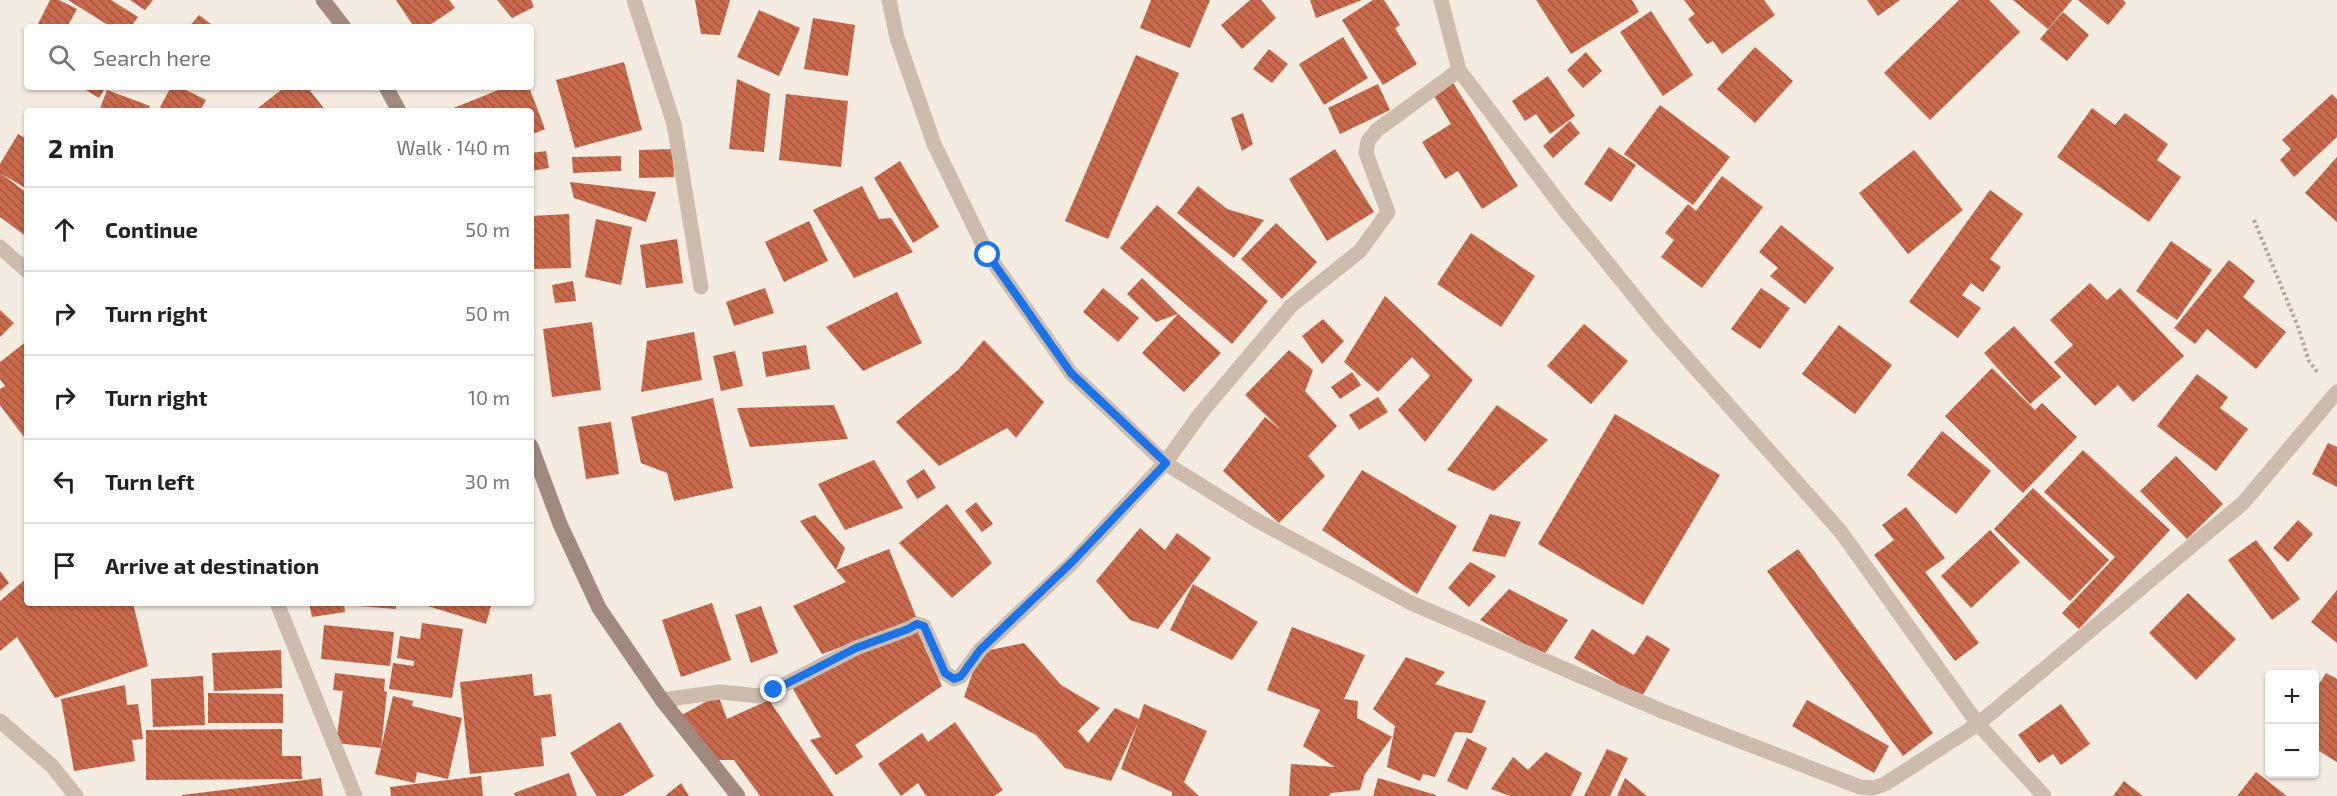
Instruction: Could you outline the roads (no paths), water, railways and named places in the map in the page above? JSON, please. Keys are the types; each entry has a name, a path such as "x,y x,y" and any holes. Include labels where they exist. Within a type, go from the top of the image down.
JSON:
{"street":[{"path":"323,0 342,24"},
{"path":"634,0 674,124 701,287"},
{"path":"889,0 897,38 934,144 988,255 1071,373 1166,463 1258,521 1409,602 1662,711 1860,787 1873,788 1885,784 1978,724 2243,503 2335,394"},
{"path":"1441,0 1459,70 1622,283 1841,532 1978,724 2044,796"},
{"path":"662,700 720,692 759,696 856,648 917,624 924,626 945,673 954,679 961,676 980,650 1072,562 1166,463 1201,413 1291,306 1360,251 1388,212 1366,153 1368,141 1377,130 1459,70"},
{"path":"388,90 397,108"},
{"path":"0,247 24,267"},
{"path":"534,454 560,524 599,608 662,700 738,796"},
{"path":"278,606 355,796"},
{"path":"0,721 52,766 76,796"}]}
